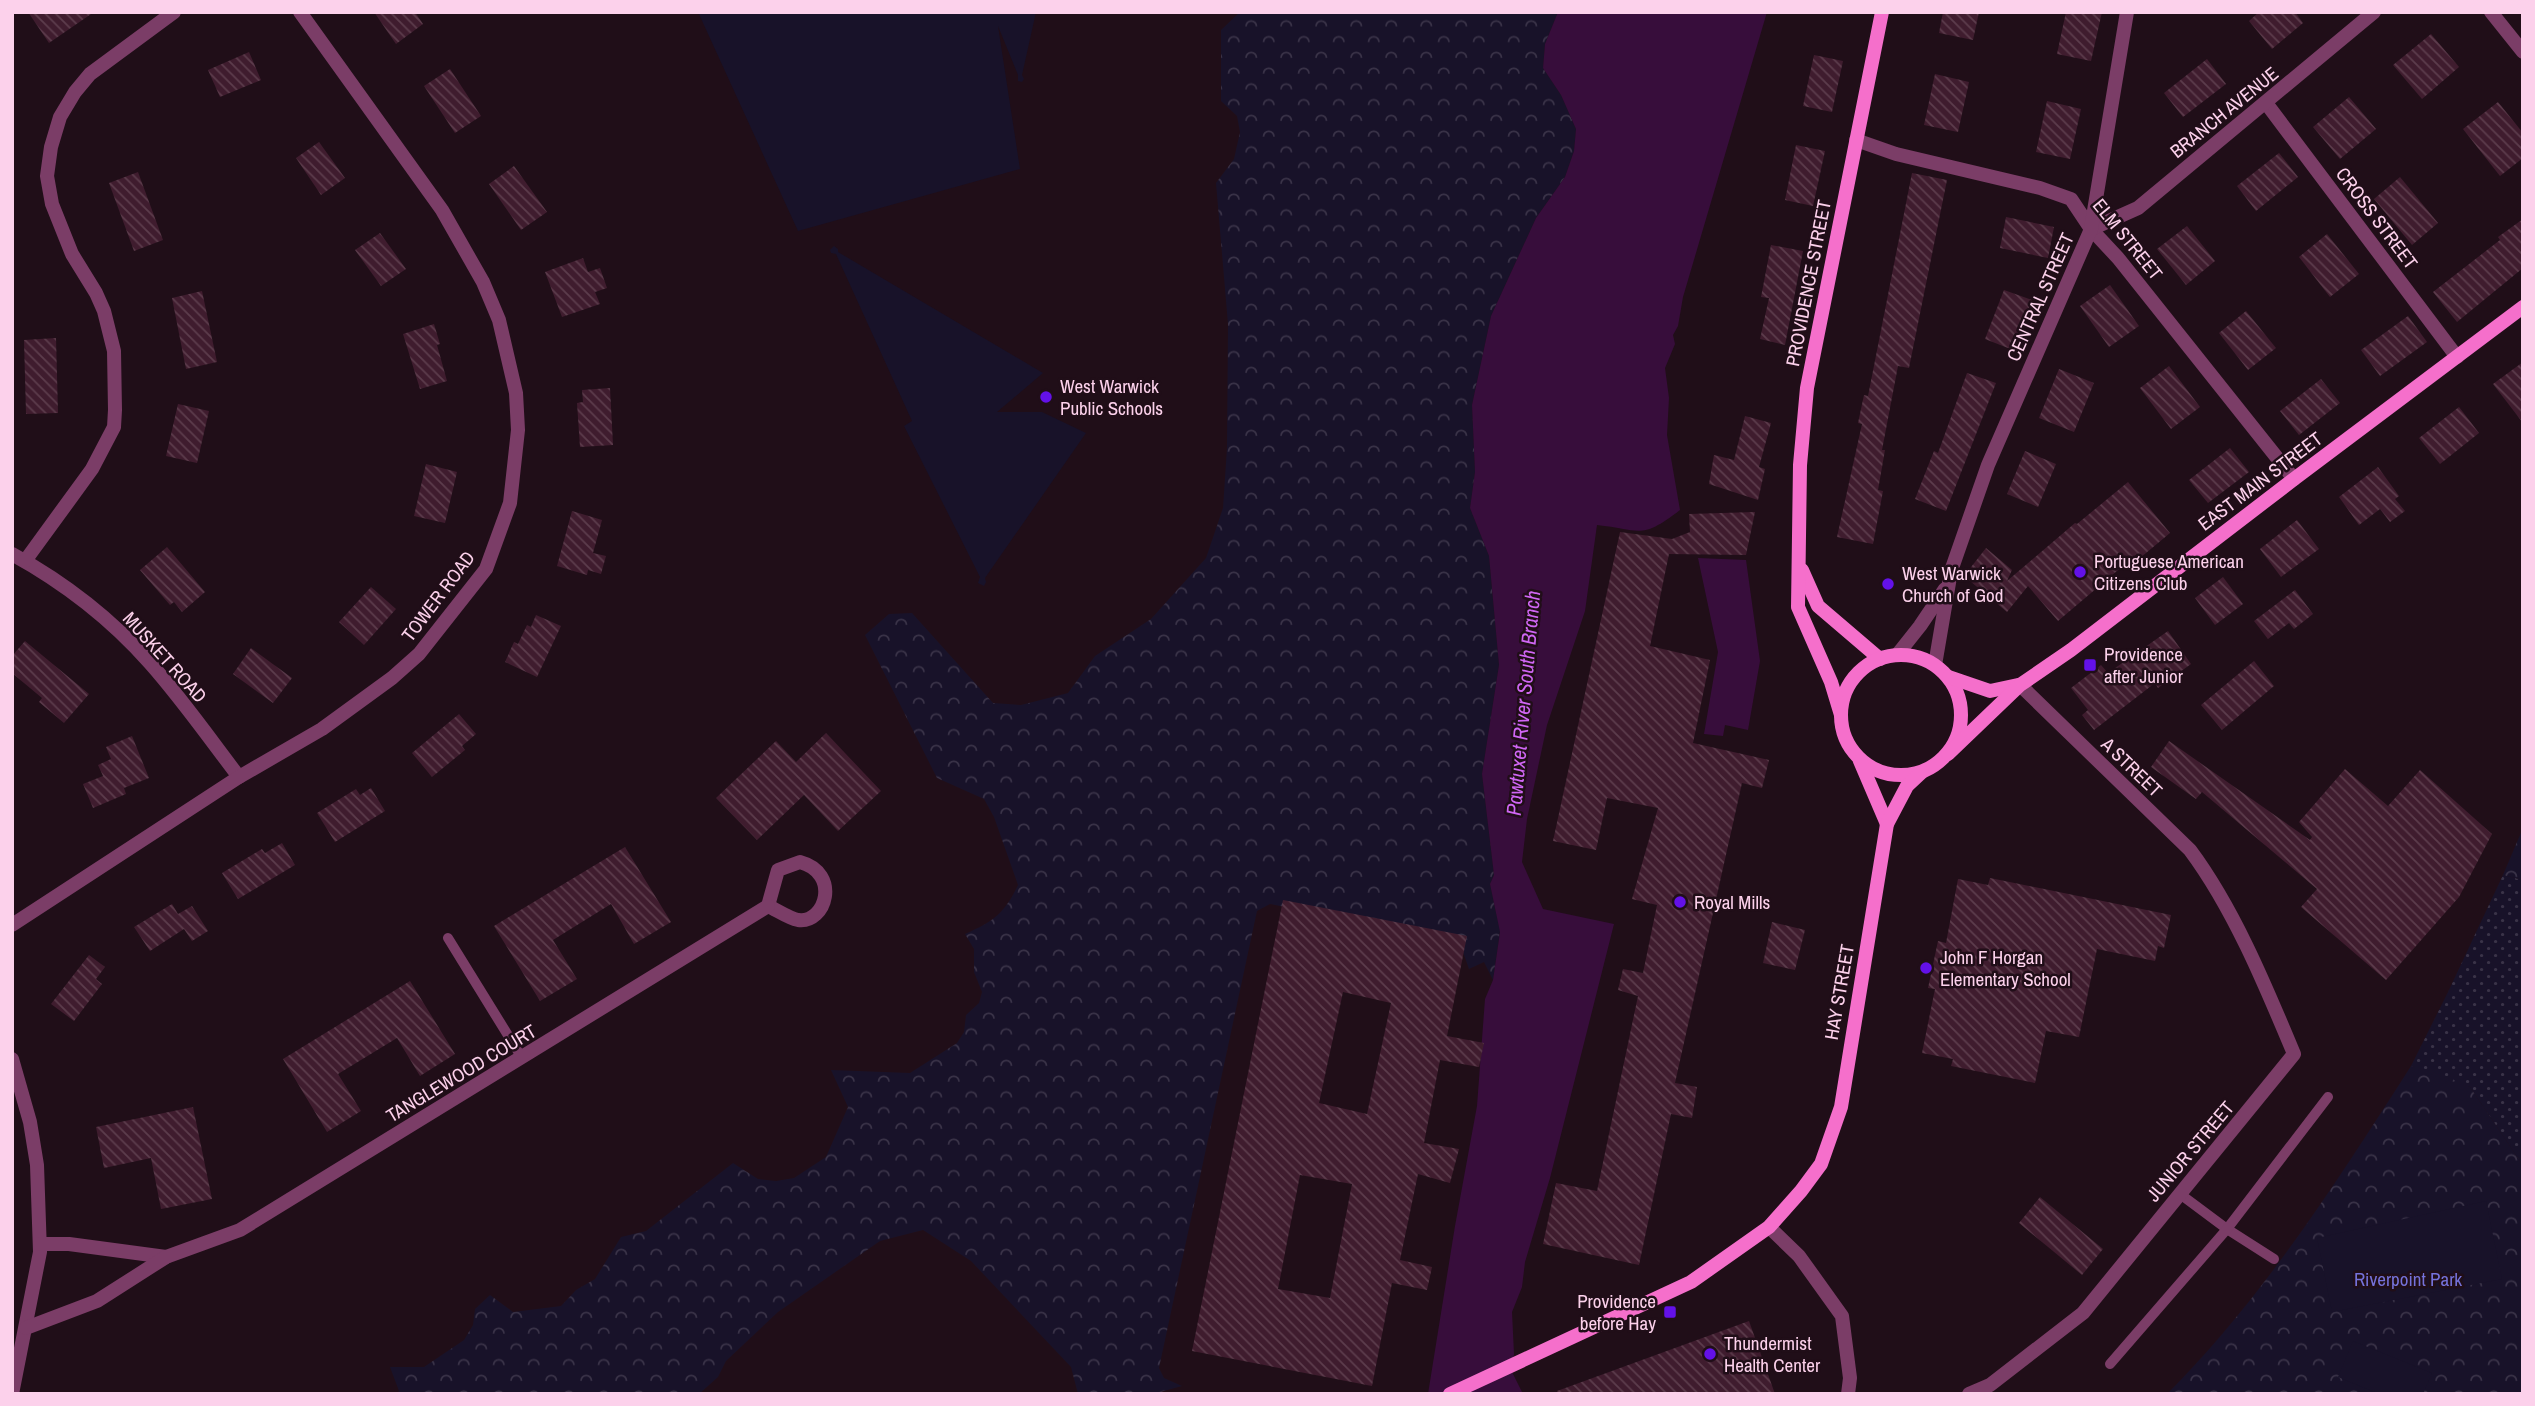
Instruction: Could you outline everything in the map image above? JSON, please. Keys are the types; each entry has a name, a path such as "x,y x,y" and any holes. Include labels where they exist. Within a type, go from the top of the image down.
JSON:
{"main road":[{"name":"PROVIDENCE STREET","path":"1841,715 1831,682 1798,607 1800,465 1807,388 1882,12"},
{"name":"EAST MAIN STREET","path":"1948,754 2020,685 2080,643 2523,307"},
{"name":"PROVIDENCE STREET","path":"1800,565 1818,606 1880,659"},
{"path":"1897,655 1917,656 1935,664 1949,677 1959,695 1962,716 1959,736 1948,754 1937,765 1906,776 1889,775 1873,769 1860,759 1849,747 1841,715 1844,697 1852,681 1864,668 1880,659 1897,655"},
{"name":"EAST MAIN STREET","path":"1949,677 1990,691 2020,685"},
{"path":"1860,759 1887,824"},
{"name":"HAY STREET","path":"1769,1227 1821,1164 1840,1107 1887,824 1908,786 1922,772"},
{"path":"1450,1394 1661,1296 1709,1270 1769,1227"}],"street":[{"path":"19,558 92,469 114,426 116,410 114,351 104,311 72,254 52,204 47,176 51,147 60,117 90,74 174,12"},
{"name":"TOWER ROAD","path":"12,925 239,777 322,729 362,702 419,654 486,569 510,503 518,430 516,393 499,320 483,282 442,209 300,12"},
{"name":"CENTRAL STREET","path":"1947,585 1988,465 2091,229 2127,12"},
{"name":"BRANCH AVENUE","path":"2091,229 2138,208 2374,12"},
{"path":"2491,12 2523,52"},
{"name":"CROSS STREET","path":"2266,103 2458,357"},
{"name":"ELM STREET","path":"1856,140 1896,154 2040,188 2071,199 2091,229 2118,258 2294,479"},
{"name":"MUSKET ROAD","path":"19,558 106,619 150,663 239,777"},
{"path":"1897,655 1947,585"},
{"path":"1935,664 1947,585"},
{"name":"A STREET","path":"2020,685 2190,850 2211,882"},
{"path":"788,864 811,864 822,876 824,904 811,917 799,920 768,906 778,870 788,864"},
{"name":"JUNIOR STREET","path":"1969,1394 1990,1385 2083,1314 2294,1054 2263,980 2211,882"},
{"name":"TANGLEWOOD COURT","path":"26,1328 97,1301 166,1257 240,1230 768,906"},
{"path":"12,1059 30,1122 37,1166 40,1244 12,1394"},
{"path":"1769,1227 1798,1256 1842,1316 1850,1378 1848,1394"},
{"name":"TANGLEWOOD COURT","path":"40,1244 69,1244 166,1257"}],"lane":[{"path":"448,939 522,1058"},
{"path":"2110,1364 2227,1229 2328,1097"},
{"path":"2180,1195 2274,1259"}],"green space":[{"path":"698,12 1036,12 1022,82 1018,81 998,26 1020,169 798,231"},
{"path":"1240,12 1558,12 1545,44 1543,68 1561,95 1576,129 1574,151 1565,177 1536,218 1491,316 1472,405 1475,472 1470,508 1489,556 1499,665 1482,774 1494,875 1490,884 1500,931 1493,980 1484,962 1469,969 1463,952 1427,935 1270,904 1257,911 1159,1368 1164,1378 1182,1386 1153,1394 1078,1394 1071,1367 971,1261 923,1230 880,1241 778,1312 726,1361 718,1377 699,1394 397,1394 399,1391 390,1367 424,1367 464,1340 473,1325 475,1309 490,1295 513,1312 561,1306 576,1290 595,1279 621,1237 646,1231 733,1163 758,1179 776,1181 794,1178 826,1157 848,1107 831,1070 910,1073 957,1043 964,1032 966,1015 979,1003 982,992 974,972 974,949 965,934 997,916 1018,885 994,817 984,799 937,778 865,635 889,614 912,613 993,703 1021,705 1068,693 1095,656 1151,619 1206,558 1223,508 1227,448 1228,324 1216,183 1234,159 1240,132 1237,116 1221,101 1221,30"},
{"path":"834,246 838,252 1043,373 997,412 1042,412 1086,433 985,578 984,586 978,583 980,577 904,426 912,421 836,254 831,253 830,250"},
{"path":"2523,828 2523,880 2503,875"},
{"path":"2503,875 2523,880 2523,1168 2470,1087 2411,1066"},
{"name":"Riverpoint Park","path":"2411,1066 2434,1071 2470,1087 2523,1168 2523,1394 2167,1394 2235,1318 2298,1237"},
{"path":"2486,1201 2502,1279 2332,1312 2317,1238"},
{"path":"2353,1341 2432,1373 2423,1394 2379,1394 2338,1377"}],"water":[{"name":"Pawtuxet River South Branch","path":"1558,12 1767,12 1683,297 1678,326 1673,335 1675,344 1665,368 1669,398 1667,435 1680,510 1657,526 1641,531 1597,525 1585,611 1547,725 1527,819 1522,862 1543,909 1614,924 1550,1178 1525,1262 1522,1287 1512,1312 1514,1354 1511,1370 1523,1394 1428,1394 1477,1106 1485,999 1493,980 1500,932 1490,884 1494,875 1482,774 1499,665 1489,556 1470,508 1475,472 1472,405 1491,316 1536,218 1565,177 1574,151 1576,129 1561,95 1543,68 1545,44"},
{"path":"1698,558 1746,560 1760,661 1748,730 1725,725 1723,736 1704,734 1718,652"}],"building":[{"path":"28,12 94,12 49,43"},
{"path":"374,12 415,12 423,24 396,44"},
{"path":"1943,12 1979,12 1973,40 1939,33"},
{"path":"2066,12 2102,12 2091,61 2057,54"},
{"path":"2259,12 2295,12 2303,23 2272,49 2249,21"},
{"path":"2431,34 2459,67 2422,99 2393,65"},
{"path":"249,52 261,80 220,97 208,70"},
{"path":"1814,55 1843,61 1832,112 1803,106"},
{"path":"2207,59 2226,84 2183,117 2164,93"},
{"path":"450,69 481,116 455,133 424,86"},
{"path":"1935,74 1969,82 1958,132 1924,125"},
{"path":"2349,97 2376,129 2340,159 2313,127"},
{"path":"2047,101 2081,109 2070,159 2036,152"},
{"path":"2498,102 2523,133 2523,158 2500,176 2463,129"},
{"path":"319,142 345,178 321,195 296,158"},
{"path":"1796,145 1825,151 1813,206 1785,200"},
{"path":"2279,153 2298,177 2256,211 2237,186"},
{"path":"514,166 547,212 521,230 489,184"},
{"path":"138,172 163,240 134,251 109,183"},
{"path":"1912,173 1947,180 1909,368 1898,366 1882,450 1885,450 1878,490 1883,491 1873,544 1837,537 1862,424 1858,423 1864,395 1868,396"},
{"path":"2400,177 2438,223 2412,245 2374,199"},
{"path":"2006,217 2054,227 2048,258 2000,248"},
{"path":"2523,219 2523,268 2457,322 2433,292"},
{"path":"2187,226 2215,261 2186,285 2157,249"},
{"path":"380,233 406,269 381,286 355,250"},
{"path":"2327,234 2359,274 2330,297 2299,257"},
{"path":"1771,245 1803,251 1785,345 1760,339 1769,298 1761,297"},
{"path":"583,258 588,272 600,268 607,288 595,292 600,304 562,317 545,272"},
{"path":"2110,285 2139,326 2109,347 2080,306"},
{"path":"2004,290 2032,300 2013,350 1985,339"},
{"path":"202,291 217,362 186,369 172,298"},
{"path":"2246,311 2276,348 2248,370 2219,333"},
{"path":"2408,316 2427,342 2380,376 2361,350"},
{"path":"434,324 447,381 420,389 403,334"},
{"path":"56,338 58,413 26,414 24,340"},
{"path":"2523,362 2523,423 2493,384"},
{"path":"2169,366 2200,407 2171,429 2140,388"},
{"path":"2059,369 2094,383 2074,432 2039,418"},
{"path":"1967,373 1996,383 1946,511 1915,499 1934,451 1938,453"},
{"path":"2321,379 2340,403 2299,435 2280,411"},
{"path":"610,388 613,445 580,447 577,403 583,402 582,390"},
{"path":"178,404 209,411 197,463 166,456"},
{"path":"2459,407 2479,433 2440,464 2419,438"},
{"path":"1745,416 1771,423 1759,467 1765,469 1758,500 1709,484 1714,455 1734,460"},
{"path":"2230,448 2249,472 2208,503 2189,480"},
{"path":"2025,451 2056,464 2038,507 2007,494"},
{"path":"426,464 457,472 445,523 414,516"},
{"path":"2378,467 2399,496 2395,499 2405,511 2390,522 2380,509 2359,525 2339,497"},
{"path":"2128,482 2170,533 2140,558 2137,554 2058,621 2028,586 2007,612 1964,576 1986,548 2012,570 2007,581"},
{"path":"572,511 602,520 593,553 606,556 601,574 588,570 587,575 557,566"},
{"name":"Royal Mills","path":"1755,512 1746,555 1669,554 1650,646 1710,660 1693,743 1769,760 1762,788 1742,783 1675,1083 1697,1087 1692,1118 1671,1114 1639,1265 1543,1244 1556,1183 1597,1191 1638,996 1618,990 1623,969 1643,973 1657,905 1632,899 1658,808 1607,798 1596,850 1553,841 1620,532 1672,539 1690,532 1689,514"},
{"path":"2297,520 2319,549 2281,577 2260,549"},
{"path":"167,547 205,592 182,612 174,602 170,605 140,570"},
{"path":"2223,577 2243,604 2215,625 2195,598"},
{"path":"371,587 396,609 364,645 339,622"},
{"path":"2295,590 2313,614 2294,629 2289,623 2268,639 2254,621"},
{"path":"536,615 561,626 537,677 505,662 514,642 518,644 527,625 531,627"},
{"path":"2168,631 2191,664 2158,688 2155,683 2094,730 2082,715 2088,710 2071,688 2101,665 2108,673"},
{"path":"25,641 89,694 64,723 39,702 42,698 12,673 12,656"},
{"path":"251,648 292,678 273,703 233,674"},
{"path":"2254,661 2274,686 2222,730 2201,705"},
{"path":"459,714 476,734 462,746 465,750 432,777 412,753"},
{"path":"826,733 881,791 838,831 804,795 757,840 716,798 776,741 796,762"},
{"path":"132,736 149,778 124,788 126,794 93,808 83,784 103,776 98,765 111,759 106,747"},
{"path":"2169,741 2310,840 2312,837 2299,822 2345,769 2388,806 2420,770 2492,834 2459,897 2386,980 2301,907 2317,889 2202,792 2196,799 2151,767"},
{"path":"371,788 385,811 335,842 317,813 356,789 360,795"},
{"path":"282,843 295,865 238,899 222,873 262,849 265,853"},
{"path":"625,847 671,922 634,944 611,904 553,940 577,979 540,1001 494,926"},
{"path":"1990,878 2171,915 2164,948 2158,946 2155,961 2097,949 2079,1037 2046,1031 2035,1083 1951,1066 1953,1059 1922,1053 1935,989 1928,988 1938,941 1946,943 1958,879 1988,885"},
{"path":"1283,900 1467,936 1447,1036 1484,1043 1479,1067 1440,1060 1424,1143 1459,1149 1450,1183 1418,1174 1400,1260 1432,1267 1427,1290 1392,1283 1372,1386 1192,1351","holes":["1343,992 1391,1003 1367,1114 1319,1103","1300,1175 1352,1184 1330,1298 1278,1289"]},
{"path":"172,904 178,914 192,906 208,931 192,941 184,929 150,951 134,927"},
{"path":"1772,922 1805,930 1795,970 1763,963"},
{"path":"89,955 105,967 96,979 102,984 74,1021 51,1004"},
{"path":"410,981 455,1054 420,1076 397,1038 338,1074 361,1111 327,1132 283,1059"},
{"path":"193,1107 212,1199 161,1209 151,1158 104,1168 96,1127"},
{"path":"2040,1197 2103,1249 2082,1275 2019,1223"},
{"name":"Thundermist Health Center","path":"1749,1321 1775,1394 1558,1394 1557,1391"}],"place":[{"name":"West Warwick Public Schools","path":"1046,397"},
{"name":"Portuguese American Citizens Club","path":"2080,572"},
{"name":"West Warwick Church of God","path":"1888,584"},
{"name":"Providence after Junior","path":"2090,665"},
{"name":"Royal Mills","path":"1680,902"},
{"name":"John F Horgan Elementary School","path":"1926,968"},
{"name":"Providence before Hay","path":"1670,1312"},
{"name":"Thundermist Health Center","path":"1710,1354"}]}
